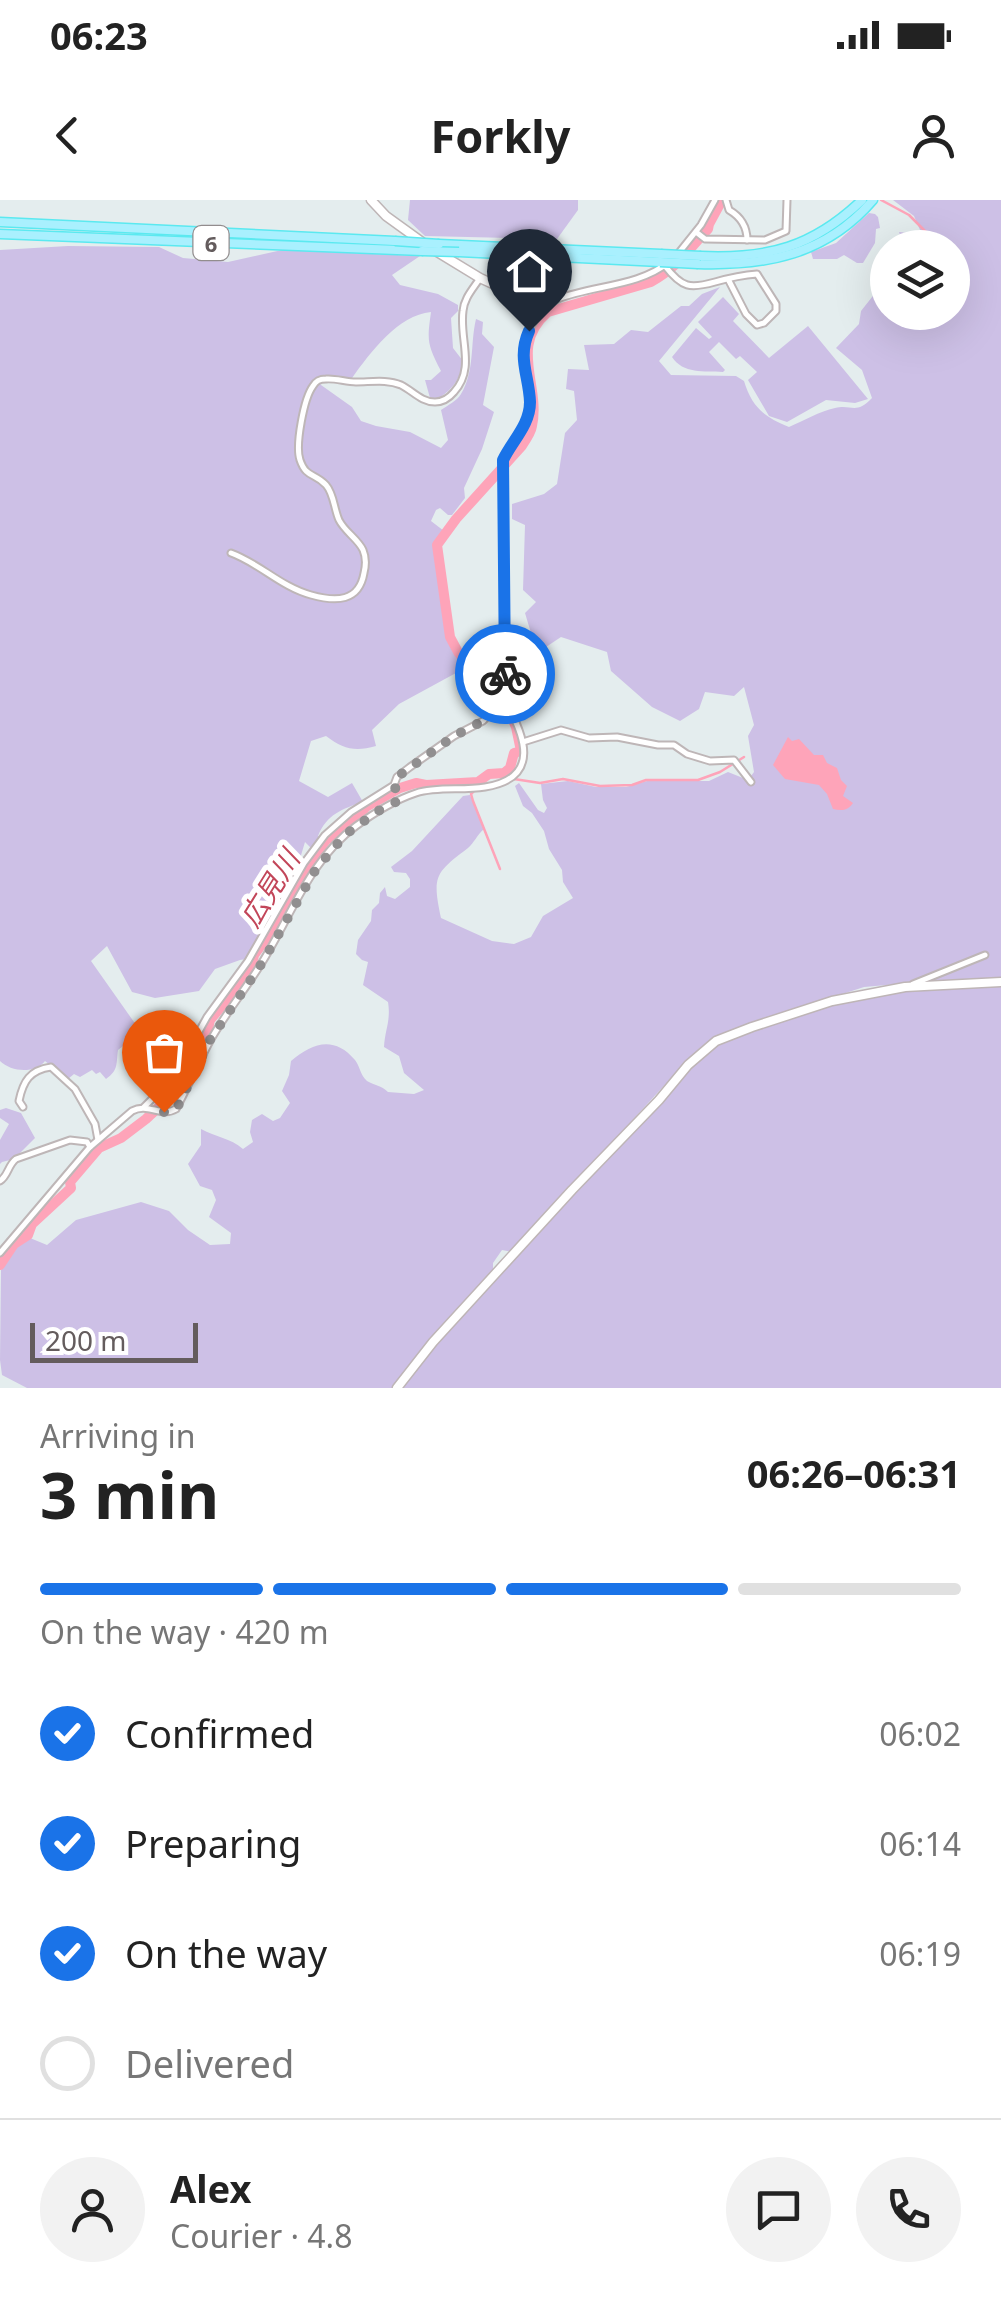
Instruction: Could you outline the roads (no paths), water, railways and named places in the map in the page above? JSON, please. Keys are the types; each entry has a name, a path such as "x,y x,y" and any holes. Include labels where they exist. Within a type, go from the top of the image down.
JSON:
{"main road":[{"name":"6","path":"0,234 663,263 782,250 818,235 862,200"},
{"name":"6","path":"699,260 746,264 786,257 838,232 873,200"},
{"name":"6","path":"0,222 439,244 663,263"}],"street":[{"path":"371,200 412,235 480,278 546,308"},
{"path":"146,1107 170,1112 178,1106 210,1040 262,963 316,869 346,834 400,798 488,787 512,775 523,764 523,742 514,717 501,702 503,460 519,437 530,402 523,358 525,340 546,308 556,300 632,280 663,263 696,232 715,200"},
{"path":"727,200 729,210 740,216 747,240"},
{"path":"696,232 703,239 765,240 786,231 787,200"},
{"path":"663,263 674,278 689,286 700,286 728,279 757,274 776,304 776,311 757,325 746,314 728,279"},
{"path":"231,553 309,595 345,599 357,592 366,564 362,549 340,523 329,488 307,474 298,455 298,436 310,391 326,378 391,382 434,402 450,397 465,375 463,310 480,278"},
{"path":"0,1252 90,1147 163,1090 182,1065 207,1017 263,938 312,851 336,823 394,786 397,777 454,736 483,721 501,702"},
{"path":"523,742 561,730 589,738 617,736 674,746 710,761 735,762 752,782"},
{"path":"394,786 400,798"},
{"path":"905,987 985,955"},
{"path":"397,1388 433,1342 701,1052 716,1042 832,1001 905,987 999,984"},
{"path":"23,1108 19,1101 26,1079 51,1067 74,1089 95,1124 98,1140"},
{"path":"0,1182 16,1159 70,1140 87,1142 90,1147"}],"waterway":[{"name":"広見川","path":"0,1265 14,1244 28,1235 32,1224 71,1188 70,1182 99,1148 121,1138 146,1119 186,1077 206,1038 210,1020 251,971 254,955 326,840 353,822 366,807 400,788 416,783 478,782 510,768 514,753 521,751 516,727 450,637 437,545 521,447 530,431 534,411 528,352 536,325 548,312 661,276 708,229 722,200"},
{"path":"881,200 909,215 924,230"},
{"path":"514,779 540,783 563,779 600,786 632,785 646,780 698,780 744,757"},
{"path":"475,790 471,794 473,801 500,869"}]}
